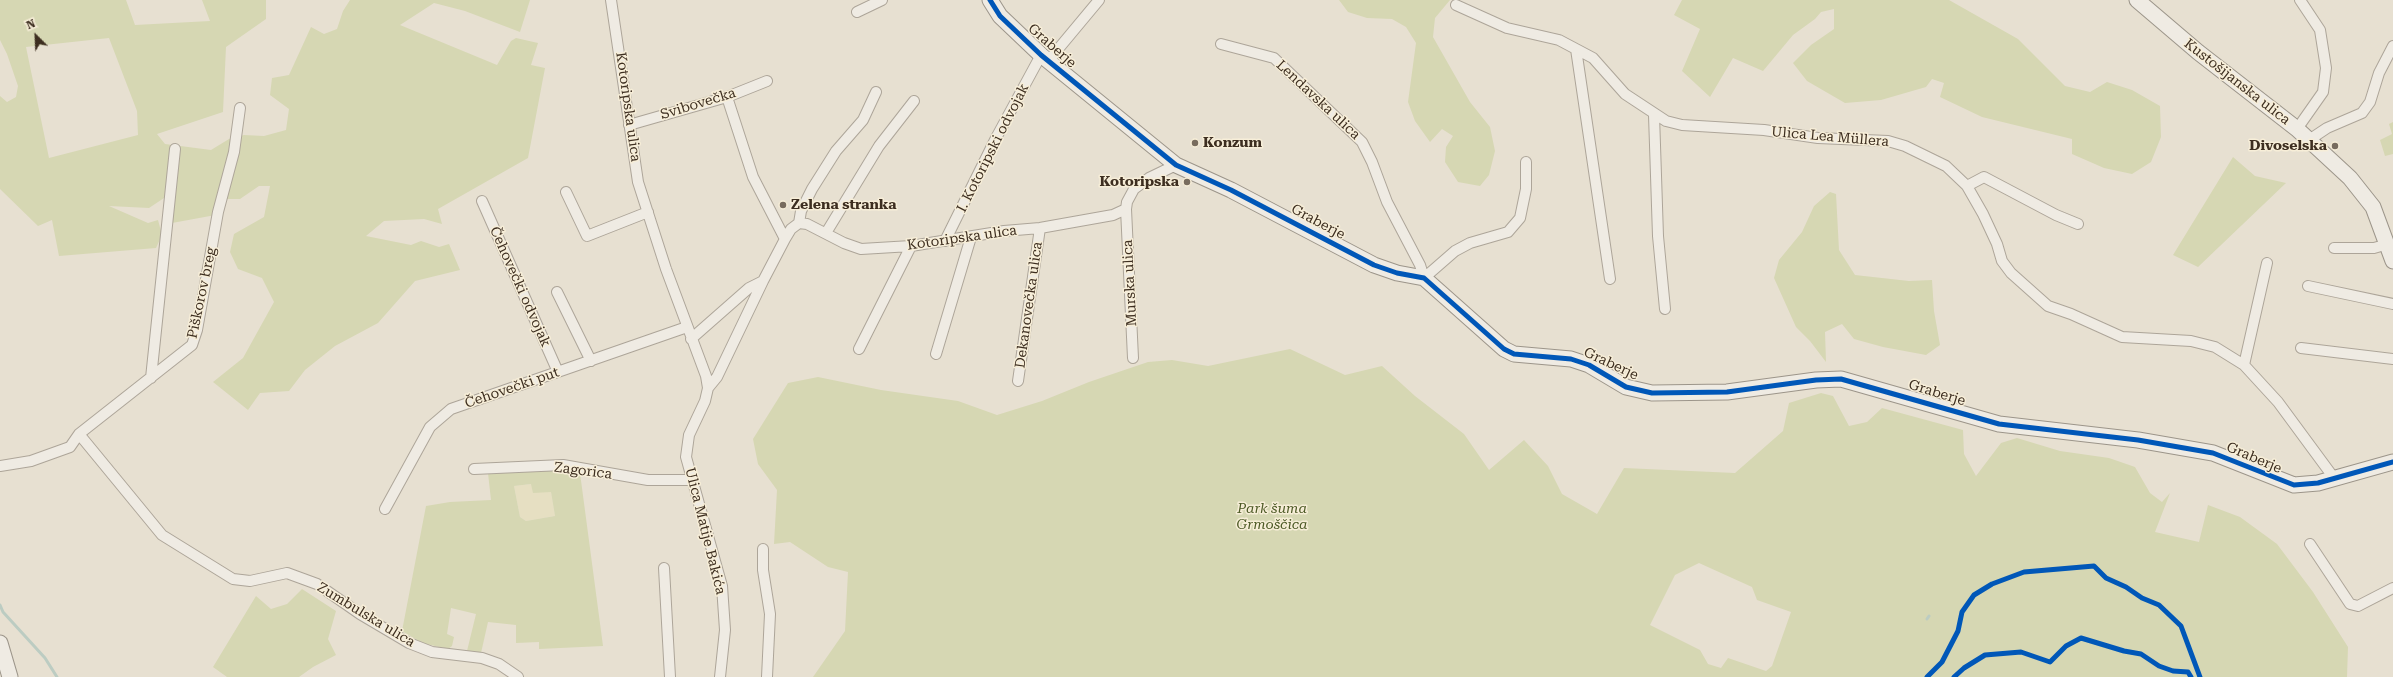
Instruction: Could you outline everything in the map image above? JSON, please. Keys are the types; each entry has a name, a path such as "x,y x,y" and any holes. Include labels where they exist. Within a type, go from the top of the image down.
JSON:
{"street":[{"name":"Kotoripska ulica","path":"611,0 622,62 629,125 638,182 691,339 706,376 708,388"},
{"path":"857,12 882,0"},
{"name":"Graberje","path":"990,0 1000,16 1045,57 1176,165 1238,194 1374,265 1397,273 1424,278 1504,349 1514,354 1571,359 1589,365 1626,387 1652,394 1727,392 1770,388 1816,380 1841,379 1999,424 2138,440 2201,450 2294,485 2305,486 2393,462"},
{"name":"I. Kotoripski odvojak","path":"945,241 996,138 1045,57 1099,0"},
{"name":"Kustošijanska ulica","path":"2137,0 2198,52 2297,129 2350,178 2372,207 2388,244 2393,261"},
{"path":"2297,129 2323,92 2326,68 2320,30 2300,0"},
{"name":"Ulica Lea Müllera","path":"1456,5 1507,28 1559,40 1593,58 1625,94 1654,115 1666,121 1682,125 1764,130 1818,138 1888,140 1905,146 1946,166 1967,186 1986,220 2002,261 2011,274 2048,306 2122,337 2191,341 2215,347 2244,365 2278,402 2334,478"},
{"name":"Lendavska ulica","path":"1221,44 1274,58 1362,142 1372,162 1387,202 1420,264 1424,278"},
{"path":"2309,140 2327,128 2362,113 2370,102 2379,73 2393,46"},
{"path":"1576,49 1610,279"},
{"name":"Svibovečka","path":"629,125 727,97 767,81"},
{"path":"708,388 717,377 785,239 791,229 799,224 801,211 812,189 836,151 863,120 876,92"},
{"path":"727,97 753,177 785,239"},
{"path":"826,233 878,146 914,101"},
{"name":"Piškorov breg","path":"0,466 31,461 70,447 79,434 187,350 197,330 218,212 234,152 240,108"},
{"path":"1654,115 1658,236 1665,309"},
{"path":"151,378 175,149"},
{"path":"1424,278 1455,251 1470,243 1508,232 1520,218 1526,189 1526,162"},
{"path":"1126,209 1127,202 1134,189 1149,178 1176,165"},
{"path":"1967,186 1984,177 2056,215 2078,224"},
{"path":"566,192 587,236 648,212"},
{"name":"Čehovečki odvojak","path":"482,202 558,372"},
{"name":"Kotoripska ulica","path":"799,224 807,224 861,249 911,246 1004,231 1040,228 1113,215 1126,209"},
{"name":"Murska ulica","path":"1126,209 1133,358"},
{"name":"Dekanovečka ulica","path":"1018,381 1040,228"},
{"path":"936,354 972,237"},
{"path":"2334,248 2374,248 2388,244"},
{"path":"859,349 911,246"},
{"path":"2244,365 2267,263"},
{"path":"691,339 749,288 763,281"},
{"path":"2308,286 2393,304"},
{"path":"557,292 591,361"},
{"name":"Čehovečki put","path":"385,509 430,427 451,409 687,327"},
{"path":"2301,348 2393,359"},
{"name":"Ulica Matije Bakića","path":"708,388 705,401 689,435 686,457 691,480 722,586 725,630 720,677"},
{"name":"Zumbulska ulica","path":"79,434 162,535 233,579 250,581 286,573 317,584 360,614 409,643 432,652 482,658 499,664 518,677"},
{"name":"Zagorica","path":"474,469 563,466 648,480 691,480"},
{"path":"2310,544 2350,604 2358,606 2393,588"},
{"path":"763,549 763,570 770,614 767,677"},
{"path":"664,568 670,677"},
{"path":"0,643 10,677"}],"shaded area":[{"path":"531,484 551,492 555,516 526,521 520,517 514,486"}],"green space":[{"path":"0,0 126,0 135,25 210,21 202,0 266,0 266,19 226,47 223,112 157,134 165,144 211,150 229,139 244,135 264,136 286,130 289,109 270,95 272,78 289,75 311,27 324,34 337,29 343,11 350,0 530,0 520,32 465,11 434,3 400,25 497,65 511,41 516,38 538,43 531,65 545,68 528,158 438,209 442,224 424,219 384,221 366,236 411,245 421,241 439,247 449,244 460,270 415,281 378,323 335,346 305,370 289,391 260,393 248,410 213,382 243,358 274,302 262,278 238,269 230,252 234,234 264,217 270,186 259,186 240,199 223,199 221,214 172,223 164,198 149,208 109,206 148,223 158,220 162,235 156,248 59,256 52,220 38,226 0,189 0,96 7,102 16,97 18,86 7,54 0,40","holes":["109,38 137,111 138,135 49,158 26,47"]},
{"path":"1339,0 1450,0 1435,18 1433,37 1470,102 1490,127 1495,151 1489,175 1480,186 1458,182 1445,162 1446,147 1453,136 1442,129 1430,142 1415,121 1408,102 1416,43 1406,27 1392,19 1367,18 1348,12"},
{"path":"1682,0 1949,0 2018,39 2065,86 2090,92 2107,82 2132,90 2160,106 2161,137 2151,162 2132,174 2104,168 2072,154 2072,139 1982,117 1940,97 1944,83 1932,79 1926,87 1881,100 1845,103 1807,81 1793,63 1811,45 1834,29 1834,9 1821,12 1815,19 1793,35 1763,71 1733,58 1710,97 1682,71 1700,29 1674,15"},
{"path":"2393,122 2393,154 2385,156 2380,140 2392,134 2389,124"},
{"path":"2233,157 2255,176 2286,183 2198,267 2173,255"},
{"path":"1830,192 1836,194 1839,250 1855,275 1909,281 1932,280 1934,311 1940,345 1926,355 1883,347 1854,339 1842,324 1825,332 1826,362 1810,341 1796,327 1774,278 1779,260 1802,232 1814,206"},
{"name":"Park šuma Grmoščica","path":"1290,349 1345,375 1382,366 1415,396 1464,434 1489,470 1524,440 1548,466 1562,494 1597,514 1624,468 1735,473 1783,431 1789,403 1821,393 1833,396 1849,426 1867,422 1882,408 1963,430 1964,454 1976,476 2001,443 2017,438 2060,451 2109,458 2135,467 2150,493 2162,502 2170,493 2155,532 2199,542 2208,505 2240,517 2277,544 2313,592 2348,647 2347,677 813,677 845,631 848,572 828,567 790,542 774,544 777,490 758,464 753,439 788,383 818,377 881,390 958,401 997,415 1042,401 1089,382 1148,362 1172,360 1208,366","holes":["1699,563 1752,587 1757,600 1791,612 1772,666 1766,671 1728,658 1721,668 1708,664 1700,650 1650,625 1675,575"]},
{"path":"566,469 580,473 603,646 539,649 539,642 516,643 516,625 488,622 481,653 467,651 476,614 451,608 447,634 454,637 452,646 448,649 422,643 402,631 426,506 450,502 491,500 488,473","holes":["531,484 533,493 551,492 555,516 526,521 520,517 514,486"]},
{"path":"302,589 336,611 328,639 336,655 313,667 299,677 227,677 213,667 256,596 271,609 287,604"}],"waterway":[{"path":"0,605 3,612 45,658 57,677"}],"cycle path":[{"path":"990,0 1000,16 1041,55 1176,165 1231,190 1374,265 1397,273 1424,278 1504,349 1514,354 1571,359 1589,365 1626,387 1652,393 1727,392 1816,380 1841,379 1999,424 2138,440 2213,453 2294,485 2318,483 2393,462"},
{"path":"1927,677 1942,662 1958,631 1962,612 1974,595 1992,584 2024,572 2094,566 2106,578 2126,587 2142,598 2159,605 2181,626 2200,677"},
{"path":"1954,677 1964,668 1985,655 2021,652 2050,662 2066,646 2081,638 2124,651 2141,654 2159,666 2173,671 2188,672 2191,677"}],"place":[{"name":"Konzum","path":"1195,143"},
{"name":"Divoselska","path":"2335,146"},
{"name":"Kotoripska","path":"1187,182"},
{"name":"Zelena stranka","path":"783,205"}]}
